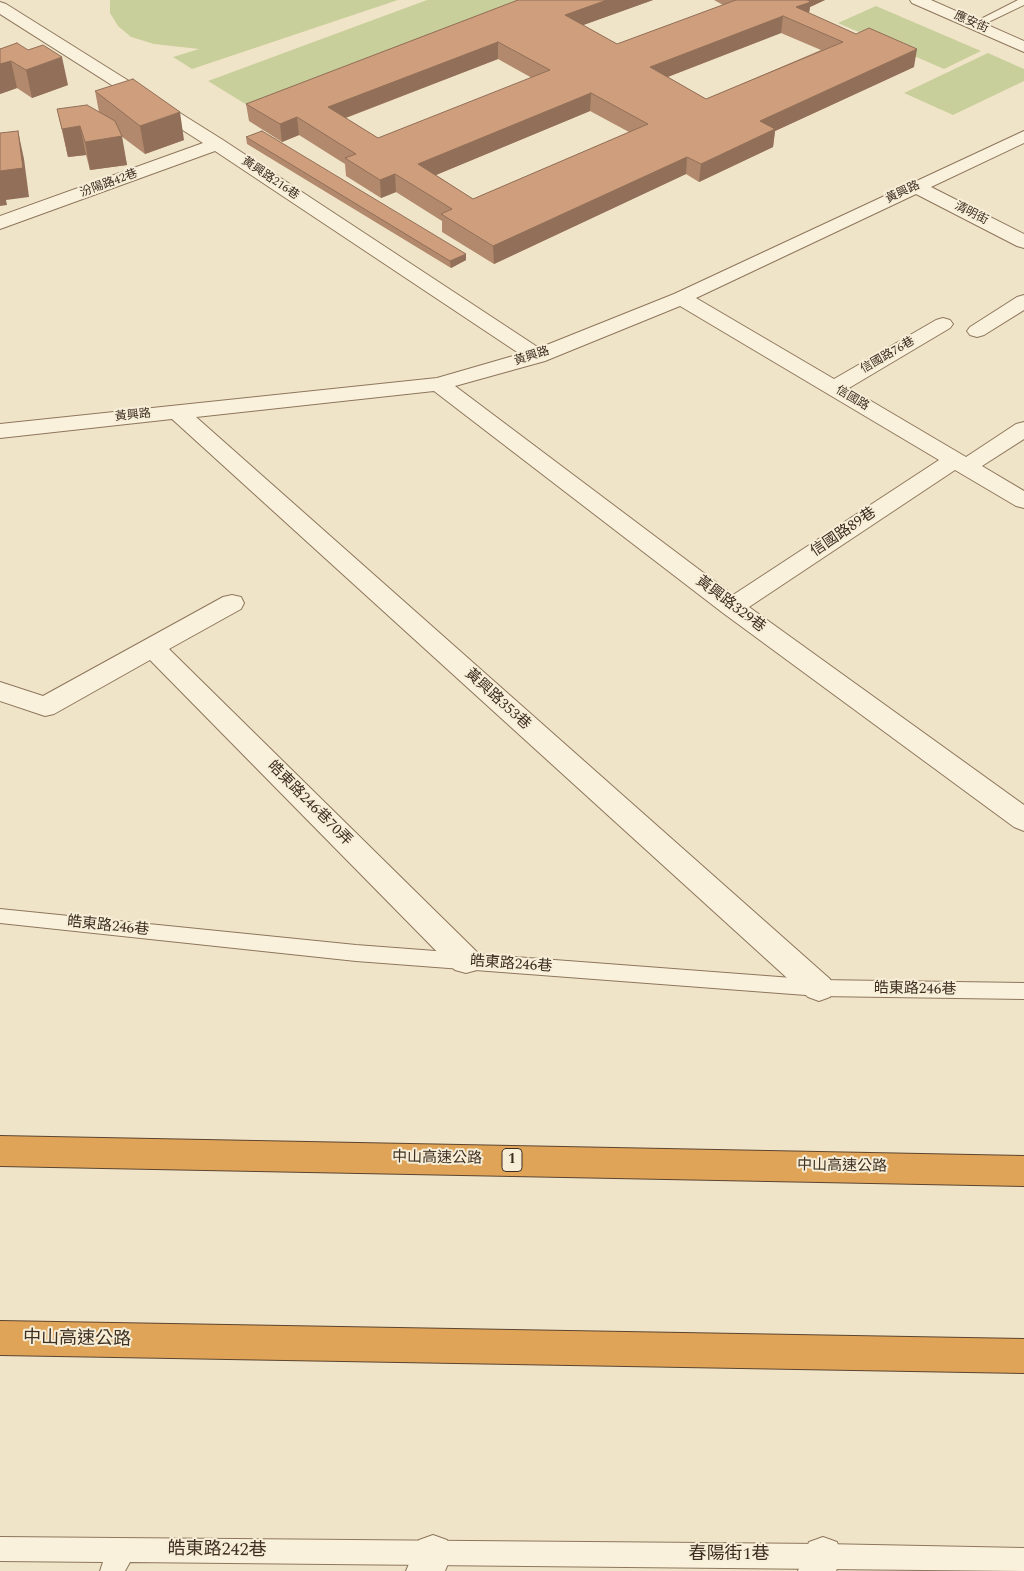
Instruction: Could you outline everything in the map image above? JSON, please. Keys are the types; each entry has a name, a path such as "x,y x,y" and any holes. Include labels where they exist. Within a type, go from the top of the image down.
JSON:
{"highway":[{"name":"中山高速公路","path":"0,1151 1024,1171"},
{"name":"中山高速公路","path":"0,1338 1024,1356"}],"street":[{"name":"應安街","path":"918,0 1024,47"},
{"name":"黃興路216巷","path":"0,7 217,144 537,356"},
{"name":"黃興路","path":"0,431 439,384 537,356 681,298 1024,136"},
{"name":"汾陽路42巷","path":"0,223 217,144"},
{"name":"清明街","path":"917,187 1024,242"},
{"name":"信國路","path":"681,298 1024,501"},
{"path":"977,331 1024,301"},
{"name":"信國路76巷","path":"834,388 943,324"},
{"name":"黃興路329巷","path":"439,384 732,607 1024,820"},
{"name":"黃興路353巷","path":"176,411 819,988"},
{"name":"信國路89巷","path":"732,607 961,463 1024,429"},
{"path":"0,691 45,707 232,603"},
{"name":"皓東路246巷70弄","path":"152,647 466,961"}],"lane":[{"path":"974,25 1024,1"},
{"name":"皓東路246巷","path":"0,916 356,953 819,988 1024,991"},
{"path":"112,1571 124,1549"},
{"name":"皓東路242巷","path":"0,1550 124,1549 429,1562"},
{"name":"春陽街1巷","path":"429,1562 820,1563 1024,1560"}],"green space":[{"path":"110,0 398,0 192,69 173,57 199,49 154,44 131,37 118,26 110,13"},
{"path":"427,0 522,0 247,105 208,81"},
{"path":"876,6 981,51 944,69 838,23"},
{"path":"988,53 1024,69 1024,81 953,115 904,93"}],"building":[{"path":"518,0 607,0 565,15 617,44 736,0 807,0 811,2 796,7 856,34 869,28 917,49 760,121 775,129 701,164 687,157 493,246 441,214 452,209 395,174 380,180 345,158 356,154 297,117 280,124 246,104","holes":["783,16 843,42 706,99 650,67","498,42 550,70 378,138 328,107","591,93 648,124 473,199 418,164"]},
{"path":"17,43 28,50 43,45 62,57 26,70 11,61 0,64 0,49"},
{"path":"133,79 180,112 140,126 95,91"},
{"path":"87,105 115,121 122,136 85,142 80,126 62,129 57,109"},
{"path":"18,131 23,168 0,171 0,133"},
{"path":"262,131 466,254 450,261 246,137"}]}
